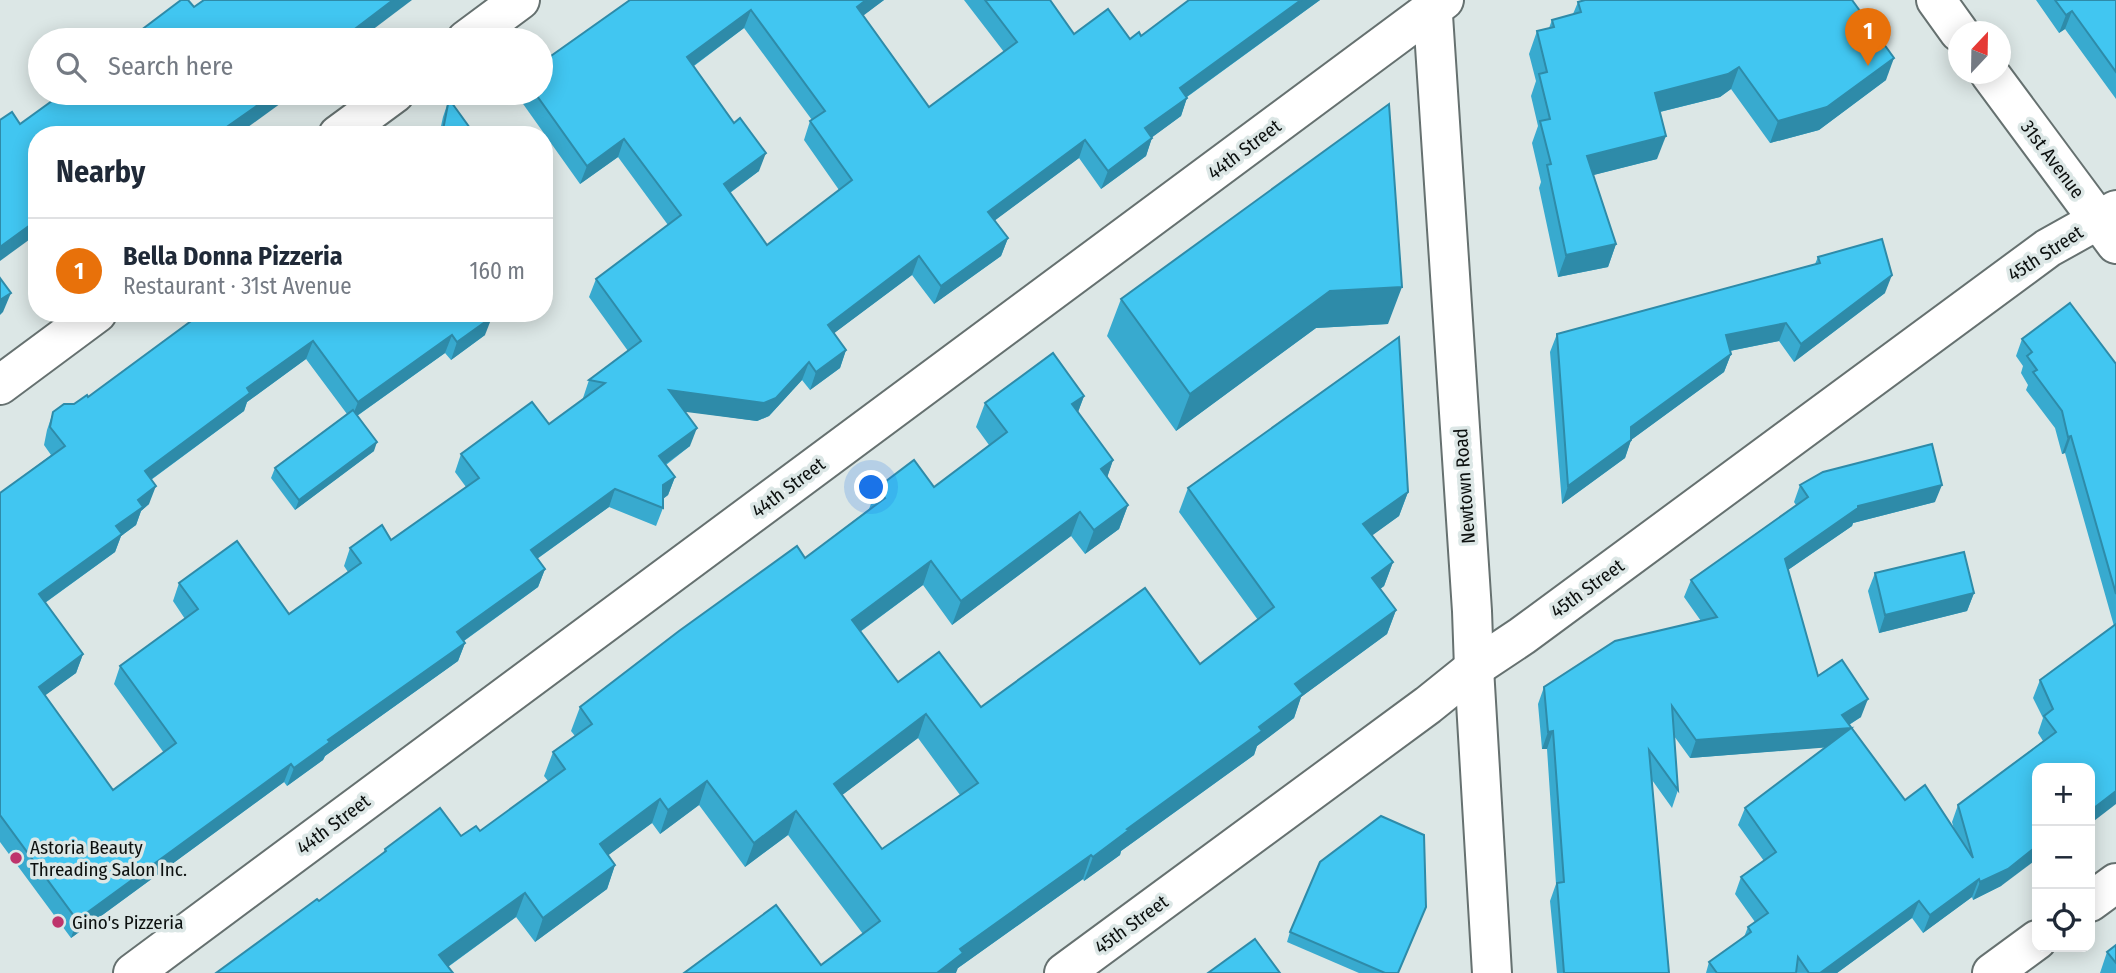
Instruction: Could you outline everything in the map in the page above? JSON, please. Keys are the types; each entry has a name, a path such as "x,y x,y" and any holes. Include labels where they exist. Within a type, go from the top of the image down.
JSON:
{"street":[{"path":"482,28 520,0"},
{"path":"1936,0 1951,21"},
{"name":"Newtown Road","path":"1436,3 1492,973"},
{"name":"44th Street","path":"133,973 1436,3"},
{"name":"31st Avenue","path":"1998,84 2110,225"},
{"path":"350,126 379,105"},
{"name":"45th Street","path":"1064,973 1428,705 1474,668 1522,636 2048,248 2110,225"},
{"path":"0,385 85,322"},
{"path":"2095,898 2116,883"},
{"path":"1992,973 2032,944"}],"building":[{"path":"181,0 188,0 194,7 204,0 393,0 356,28 144,28"},
{"path":"630,0 866,0 857,7 929,107 1017,42 985,0 1050,0 1074,34 1108,9 1130,39 1139,32 1141,36 1189,0 1301,0 1180,88 1187,98 1145,128 1152,138 1108,171 1085,140 988,212 1008,238 941,286 919,256 828,325 846,350 816,372 809,362 776,398 764,403 669,390 697,428 659,456 675,477 663,485 663,508 615,489 531,550 545,569 457,632 465,643 328,740 330,742 294,768 291,764 77,920 0,815 0,493 65,446 50,427 53,412 64,404 74,404 87,395 88,397 190,322 485,322 457,342 452,335 358,402 313,341 247,388 250,393 145,471 156,486 138,500 143,507 116,526 122,534 39,594 83,654 39,687 113,790 176,743 120,666 198,609 179,583 237,541 289,614 361,563 350,548 382,525 391,540 479,478 461,454 532,402 549,424 605,383 589,380 641,341 596,279 681,215 624,139 587,166 544,105 553,105 553,55","holes":["751,10 825,111 810,121 852,180 767,245 724,184 766,153 740,118 734,123 687,57"]},
{"path":"1852,0 1894,58 1827,107 1778,121 1739,67 1728,74 1655,93 1666,136 1587,156 1616,244 1566,255 1547,165 1551,164 1540,121 1550,119 1539,74 1547,72 1537,31 1554,27 1552,20 1581,12 1578,2"},
{"path":"2055,0 2116,0 2116,72 2072,11 2066,15"},
{"path":"1389,104 1402,287 1330,291 1190,394 1121,299"},
{"path":"46,105 258,105 228,126 28,126 28,227 0,247 0,120 12,112 20,124"},
{"path":"448,105 453,105 468,126 444,126"},
{"path":"1882,239 1892,275 1801,344 1786,323 1726,335 1731,354 1631,427 1631,440 1568,486 1557,334 1820,263 1818,257"},
{"path":"0,278 11,293 0,300"},
{"path":"2070,303 2116,364 2116,594 2062,411 2033,372 2037,370 2027,356 2032,352 2022,339"},
{"path":"1399,337 1408,492 1363,524 1393,562 1372,578 1396,610 1295,684 1303,694 1259,727 1262,731 1127,829 1129,830 1093,857 1091,855 960,949 963,953 937,973 684,973 776,905 821,965 880,921 796,811 754,843 707,781 668,810 660,799 600,844 615,865 543,918 525,893 439,955 453,973 216,973 317,899 319,901 440,808 461,836 476,826 480,831 565,769 553,752 592,724 580,707 797,546 805,558 885,498 877,488 914,460 934,487 1007,432 985,403 1053,353 1084,396 1072,404 1113,460 1101,469 1128,505 1094,530 1080,512 961,601 931,561 852,620 898,682 939,652 981,707 1145,588 1200,664 1274,607 1188,488","holes":["926,714 978,783 882,849 834,784"]},
{"path":"353,410 377,442 299,500 275,468"},
{"path":"1932,444 1942,485 1858,506 1785,559 1818,676 1842,660 1868,699 1842,715 1905,800 1925,785 1973,858 1958,805 2056,732 2044,716 2053,709 2040,680 2116,624 2116,791 2095,807 2095,763 2032,763 2032,850 2008,869 1980,882 1979,879 1930,915 1919,901 1820,973 1809,973 1798,957 1796,973 1717,973 1709,962 1751,932 1748,927 1768,913 1741,877 1776,852 1745,808 1851,728 1696,740 1672,706 1678,790 1649,750 1669,973 1564,973 1557,883 1564,882 1553,731 1548,732 1544,687 1615,641 1717,617 1691,580 1808,497 1800,485 1823,472"},
{"path":"1964,552 1974,593 1885,615 1875,573"},
{"path":"1381,816 1424,835 1426,907 1398,973 1385,973 1290,932 1320,862"},
{"path":"1255,939 1280,973 1208,973"},
{"path":"2116,945 2116,963 2107,952"}],"place":[{"name":"Bella Donna Pizzeria","path":"1868,66"},
{"name":"Astoria Beauty Threading Salon Inc.","path":"16,858"},
{"name":"Gino's Pizzeria","path":"58,922"}]}
